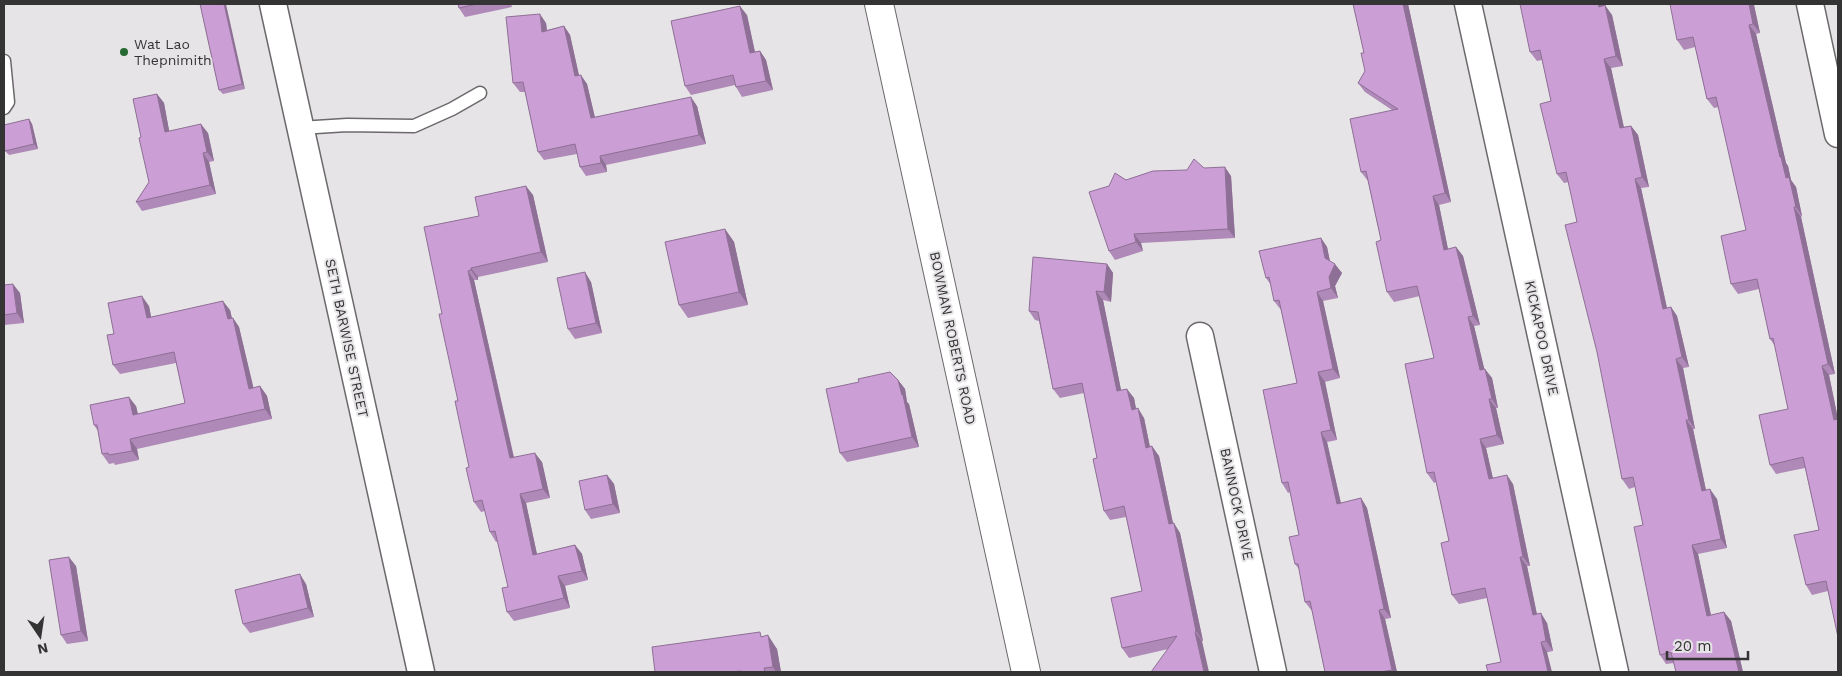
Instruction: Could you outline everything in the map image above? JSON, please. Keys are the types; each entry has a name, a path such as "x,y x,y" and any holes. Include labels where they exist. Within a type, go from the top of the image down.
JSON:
{"street":[{"name":"SETH BARWISE STREET","path":"273,4 421,672"},
{"name":"BOWMAN ROBERTS ROAD","path":"879,4 1026,672"},
{"name":"KICKAPOO DRIVE","path":"1468,4 1615,672"},
{"path":"1810,4 1838,134"},
{"name":"BANNOCK DRIVE","path":"1200,336 1273,672"}],"lane":[{"path":"4,61 8,102 4,108"},
{"path":"300,128 347,125 414,126 452,110 480,93"}],"building":[{"path":"200,4 224,4 242,84 219,90"},
{"path":"458,4 477,4 459,8"},
{"path":"1353,4 1403,4 1445,193 1433,196 1444,250 1456,247 1473,316 1468,317 1480,370 1485,369 1492,399 1489,399 1497,435 1480,439 1489,479 1507,475 1523,557 1520,557 1533,615 1541,613 1546,641 1541,642 1548,672 1488,672 1486,665 1501,662 1485,588 1452,595 1441,543 1449,541 1434,472 1427,473 1405,364 1434,358 1417,286 1387,292 1376,242 1381,240 1366,171 1361,172 1350,119 1398,109 1358,83 1365,71 1361,53 1364,53"},
{"path":"1520,4 1598,4 1599,7 1605,5 1616,56 1604,59 1620,128 1631,126 1642,177 1635,179 1663,309 1671,307 1682,357 1676,359 1689,420 1686,420 1702,491 1710,489 1721,539 1692,545 1707,616 1724,612 1739,672 1676,672 1671,652 1660,655 1634,527 1643,525 1633,477 1622,479 1597,352 1565,225 1577,222 1566,172 1557,174 1540,104 1551,101 1540,50 1530,52"},
{"path":"1670,4 1749,4 1753,24 1749,25 1780,157 1786,178 1789,177 1796,207 1794,207 1828,364 1822,366 1834,420 1838,419 1838,637 1826,581 1806,585 1794,535 1819,530 1803,457 1770,465 1759,415 1788,409 1773,338 1770,339 1757,279 1731,284 1721,236 1746,230 1716,97 1707,99 1693,37 1677,40"},
{"path":"740,6 750,53 760,51 766,81 736,87 733,75 685,86 671,21"},
{"path":"540,14 542,32 564,26 575,76 581,75 591,118 691,97 699,135 600,156 601,163 580,167 575,144 538,152 523,82 513,83 506,17"},
{"path":"157,94 165,132 201,124 207,152 203,153 210,185 136,202 149,182 133,99"},
{"path":"29,119 34,144 5,151 4,125"},
{"path":"1194,159 1204,168 1225,167 1228,229 1134,234 1136,242 1109,251 1089,192 1109,186 1115,173 1126,180 1153,171 1187,170"},
{"path":"526,186 541,252 471,268 468,271 510,458 535,453 543,489 520,494 533,555 575,545 582,571 558,576 564,598 507,612 502,588 508,587 495,531 490,532 482,500 474,502 466,468 469,467 455,401 458,401 439,314 442,314 424,227 479,216 475,197"},
{"path":"725,229 739,292 679,305 665,242"},
{"path":"1321,238 1325,258 1335,264 1329,277 1331,288 1317,292 1333,369 1318,372 1331,430 1321,432 1337,504 1361,498 1384,609 1379,610 1392,670 1381,672 1325,672 1310,601 1305,602 1298,564 1295,564 1289,537 1299,535 1288,482 1282,483 1263,390 1297,383 1279,300 1274,301 1269,277 1266,278 1259,251"},
{"path":"1033,257 1107,264 1104,292 1096,291 1117,391 1127,389 1132,410 1138,408 1146,448 1152,446 1169,524 1174,523 1204,672 1151,672 1177,636 1122,648 1111,598 1142,591 1124,506 1104,511 1093,459 1097,458 1082,383 1053,389 1038,312 1029,311"},
{"path":"585,272 596,323 568,329 557,278"},
{"path":"13,284 17,313 4,315 4,285"},
{"path":"142,296 147,318 223,301 228,319 233,318 249,389 260,386 265,409 130,439 132,451 109,455 108,453 102,454 97,425 94,425 90,405 129,397 133,415 185,403 174,352 113,365 107,335 114,334 108,303"},
{"path":"890,372 898,380 912,437 840,453 826,389 859,382 858,379"},
{"path":"607,475 613,504 585,510 579,481"},
{"path":"69,557 81,631 61,635 49,560"},
{"path":"300,574 308,608 243,624 235,590"},
{"path":"760,632 761,637 768,635 773,667 764,668 765,672 655,672 652,647"}],"place":[{"name":"Wat Lao Thepnimith","path":"124,52"}]}
